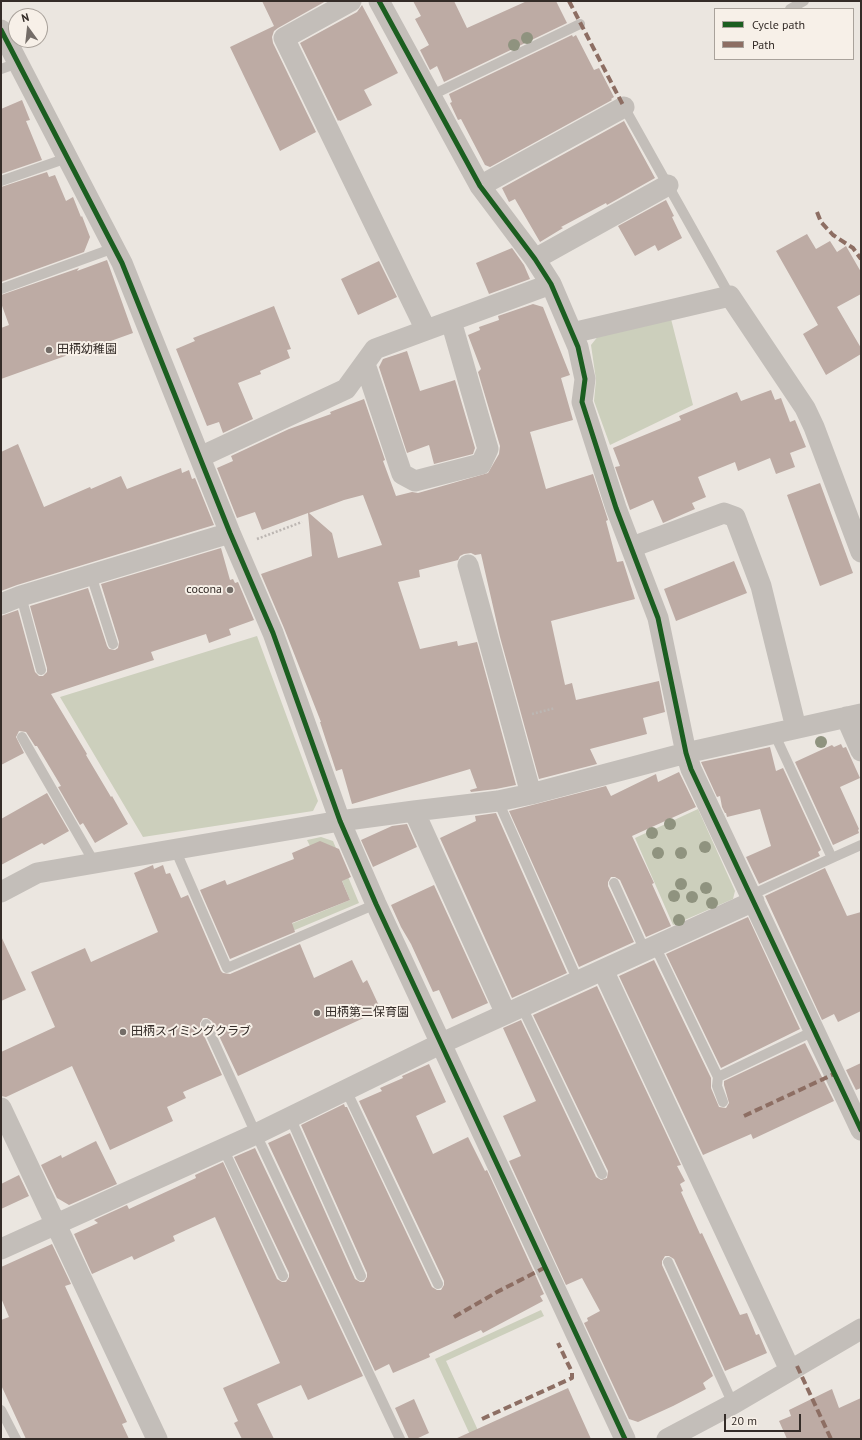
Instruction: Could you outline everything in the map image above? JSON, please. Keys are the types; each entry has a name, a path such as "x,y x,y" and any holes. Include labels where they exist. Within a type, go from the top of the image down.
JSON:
{"street":[{"path":"352,1 284,38 426,330"},
{"path":"379,1 480,186 535,259 550,284 578,347 585,379 582,402 616,508 658,618 686,752 691,768 861,1130"},
{"path":"1,30 10,66 67,158 122,264 233,540 273,633 340,822 376,904 625,1439"},
{"path":"480,186 624,107"},
{"path":"535,259 668,185"},
{"path":"200,457 346,389 375,349 550,284"},
{"path":"572,333 730,296 805,408 814,427 861,552"},
{"path":"365,364 402,474 415,481 481,464 488,449 451,321"},
{"path":"632,548 724,513 735,517 760,586 796,728"},
{"path":"1,604 21,596 91,575 233,540"},
{"path":"468,565 531,794"},
{"path":"1,892 36,873 94,862 340,822 498,801 531,794 686,752 854,716 861,751"},
{"path":"414,811 514,1011"},
{"path":"1,1249 222,1148 256,1134 442,1043 650,949 753,898"},
{"path":"603,970 790,1370"},
{"path":"1,1108 157,1439"},
{"path":"666,1439 733,1404 861,1329"}],"lane":[{"path":"792,8 804,1"},
{"path":"430,96 580,24"},
{"path":"624,107 730,296"},
{"path":"1,181 67,158"},
{"path":"1,290 114,248"},
{"path":"91,575 113,644"},
{"path":"21,596 41,670"},
{"path":"774,733 832,858"},
{"path":"22,737 94,862"},
{"path":"498,801 578,981"},
{"path":"753,898 861,845"},
{"path":"175,849 227,968 376,904"},
{"path":"614,883 718,1077 717,1086 723,1102"},
{"path":"514,1011 602,1174"},
{"path":"206,1024 256,1134 400,1439"},
{"path":"718,1077 814,1031"},
{"path":"346,1090 438,1284"},
{"path":"290,1117 361,1276"},
{"path":"222,1148 283,1276"},
{"path":"668,1262 733,1404"},
{"path":"1,1410 16,1439"}],"path":[{"path":"233,540 302,522"}],"green space":[{"path":"671,319 693,405 610,445 594,401 596,380 591,345 599,335"},
{"path":"257,636 318,801 313,811 143,837 60,697"},
{"path":"698,809 735,891 733,899 673,925 635,838"},
{"path":"321,837 333,841 359,903 233,956 230,949 350,900 327,844 310,846 307,840"},
{"path":"541,1310 544,1316 446,1361 482,1439 472,1439 435,1359"}],"building":[{"path":"262,1 326,1 278,28 274,31 272,37 273,43 316,132 280,151 230,47 274,26"},
{"path":"413,1 454,1 467,28 527,1 556,1 567,23 444,82 437,66 430,70 420,50 429,45 415,19 421,16"},
{"path":"362,5 398,73 364,90 372,105 338,121 300,43 357,12"},
{"path":"572,35 573,37 576,35 594,70 599,68 614,97 611,99 612,100 490,167 485,165 461,119 458,120 450,103 452,102 449,94"},
{"path":"22,100 30,120 26,121 42,160 1,174 1,109"},
{"path":"624,121 655,178 607,205 606,203 561,227 563,228 540,242 515,199 509,202 502,188"},
{"path":"47,172 49,177 55,175 66,201 73,197 81,217 82,216 90,237 84,252 1,282 1,187"},
{"path":"666,200 682,238 658,251 655,245 635,256 618,226"},
{"path":"807,234 816,249 830,241 837,252 846,246 861,272 861,294 837,307 861,348 861,354 826,375 803,334 818,325 776,251"},
{"path":"512,248 524,265 530,279 489,294 476,263"},
{"name":"田柄幼稚園","path":"107,260 133,333 1,379 1,328 9,325 1,303 1,295"},
{"path":"379,261 397,297 358,315 341,279"},
{"path":"533,304 543,307 570,375 561,378 573,420 530,432 546,489 593,474 608,520 606,521 617,562 623,561 635,599 551,621 565,685 572,683 576,700 659,681 665,712 643,718 647,734 590,749 597,764 539,779 500,637 481,554 464,554 460,556 458,560 419,570 420,577 398,582 420,649 457,641 458,646 477,642 516,785 471,792 470,790 477,788 470,769 352,804 342,769 336,771 321,722 261,574 312,556 308,513 262,530 255,512 237,518 217,468 233,461 231,456 289,429 331,414 330,412 364,399 385,460 383,461 396,496 412,492 418,493 488,473 499,454 500,446 478,372 481,369 468,335 480,330 479,327 499,320 498,316","holes":["363,495 382,545 338,558 332,533 309,513 344,500"]},
{"path":"274,306 291,349 287,350 290,358 260,371 261,374 238,383 253,419 223,433 219,422 207,426 176,349 195,341 193,338"},
{"path":"407,351 420,391 455,380 475,448 473,454 434,464 429,445 407,453 379,367 383,359"},
{"path":"771,390 775,400 781,398 790,422 795,420 806,447 790,453 795,467 776,474 770,458 738,471 735,462 698,477 706,497 692,503 695,509 663,523 653,500 630,510 615,467 620,466 613,448 681,420 679,416 737,392 741,401"},
{"path":"18,444 44,507 90,487 91,489 121,476 127,489 181,468 182,473 189,470 192,479 195,478 214,525 1,591 1,452"},
{"path":"820,483 853,573 820,586 787,495"},
{"path":"221,548 230,580 233,579 235,583 238,582 254,620 229,629 231,635 209,643 206,634 151,652 154,660 51,694 128,824 95,843 83,823 80,825 58,787 61,786 37,746 35,746 26,732 19,731 16,737 24,753 1,765 1,616 18,610 35,672 39,676 43,676 47,672 47,668 30,606 88,588 107,646 109,649 115,650 118,648 119,642 101,584"},
{"path":"734,561 747,593 676,621 664,589"},
{"path":"841,744 843,748 846,747 860,778 840,787 859,829 859,833 833,845 795,762 832,745 834,747"},
{"path":"770,747 776,771 783,768 821,850 818,852 820,856 759,884 746,857 771,846 760,809 727,817 722,807 720,796 717,797 701,762"},
{"path":"679,772 696,807 632,836 654,883 652,884 671,926 646,937 620,880 615,877 611,877 608,882 608,886 634,942 579,967 509,811 606,786 611,796 656,774 658,782"},
{"path":"47,793 69,831 44,845 42,843 1,865 1,819"},
{"path":"496,813 567,973 512,998 440,838 476,821 475,816"},
{"path":"407,824 417,847 373,867 361,840 392,826"},
{"path":"320,841 339,849 351,877 342,881 350,900 292,923 295,932 230,959 200,890 225,880 227,885 294,859 292,853"},
{"path":"153,865 154,869 163,865 166,874 170,873 181,898 188,895 223,973 230,974 300,944 314,978 352,960 363,983 367,980 381,1010 238,1076 212,1021 207,1018 203,1018 200,1023 200,1027 222,1075 183,1092 186,1098 167,1107 173,1121 110,1150 72,1066 6,1097 1,1096 1,1052 55,1027 31,972 85,948 91,962 158,932 134,873"},
{"path":"825,868 847,916 861,912 861,1011 838,1022 834,1014 822,1020 765,896"},
{"path":"434,885 488,1003 452,1019 439,990 433,992 391,905"},
{"path":"748,917 800,1029 721,1068 666,954"},
{"path":"1,936 26,990 1,1001"},
{"path":"654,960 711,1078 711,1088 719,1107 726,1108 729,1103 724,1081 805,1043 834,1101 753,1139 751,1134 703,1155 619,976"},
{"path":"597,986 681,1165 677,1166 685,1181 680,1184 683,1191 681,1192 700,1234 702,1233 740,1315 747,1313 756,1335 759,1334 767,1353 725,1371 674,1259 669,1256 665,1256 662,1261 662,1265 713,1376 703,1383 706,1389 638,1422 629,1419 584,1323 588,1321 587,1318 600,1311 582,1278 566,1285 509,1161 521,1156 503,1116 536,1101 503,1028 521,1020 596,1177 601,1180 607,1178 608,1171 533,1015"},
{"path":"861,1063 861,1088 856,1090 846,1070"},
{"path":"429,1064 446,1102 416,1116 433,1154 468,1137 485,1171 487,1170 544,1294 540,1296 543,1301 483,1333 481,1330 429,1354 430,1357 393,1373 389,1364 375,1371 268,1143 290,1133 355,1279 360,1282 364,1282 367,1277 367,1273 301,1125 344,1104 345,1107 347,1107 432,1287 437,1290 441,1290 444,1285 444,1281 359,1101 382,1091 380,1088 403,1078 402,1076"},
{"path":"96,1141 117,1184 69,1205 57,1198 41,1165 61,1155 62,1158"},
{"path":"255,1148 363,1376 308,1400 301,1385 257,1404 274,1439 242,1439 234,1423 238,1421 223,1388 280,1363 215,1217 173,1236 175,1241 134,1260 132,1256 92,1274 74,1234 98,1223 94,1220 127,1205 129,1209 196,1178 195,1175 223,1162 277,1279 282,1282 286,1282 289,1277 289,1273 234,1157"},
{"path":"19,1175 29,1196 1,1209 1,1184"},
{"path":"52,1244 71,1284 65,1286 127,1422 122,1424 129,1439 26,1439 1,1385 1,1320 9,1317 1,1298 1,1267"},
{"path":"568,1388 591,1439 455,1439"},
{"path":"832,1389 839,1408 861,1398 861,1439 787,1439 779,1421 791,1416 789,1410"},
{"path":"414,1399 429,1433 416,1439 409,1439 395,1408"}],"marked path":[{"path":"569,1 624,107"},
{"path":"817,212 821,222 833,235 853,248 861,259"},
{"path":"744,1116 834,1074"},
{"path":"454,1317 497,1292 546,1267"},
{"path":"482,1419 572,1378 572,1372 558,1343"},
{"path":"797,1366 831,1439"}],"cycle path":[{"path":"379,1 480,186 535,259 551,284 578,347 585,379 582,402 616,508 658,618 686,753 691,769 861,1130"},
{"path":"1,30 122,263 230,533 273,633 340,821 376,904 625,1439"}],"place":[{"name":"田柄幼稚園","path":"49,350"},
{"name":"cocona","path":"230,590"},
{"name":"田柄第二保育園","path":"317,1013"},
{"name":"田柄スイミングクラブ","path":"123,1032"}]}
